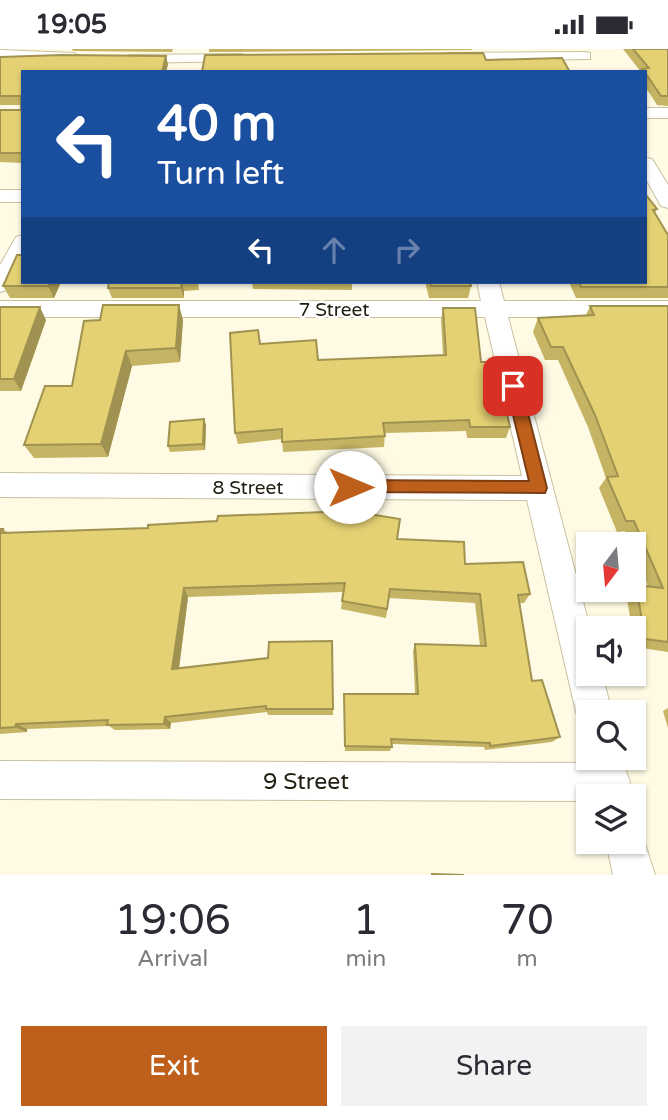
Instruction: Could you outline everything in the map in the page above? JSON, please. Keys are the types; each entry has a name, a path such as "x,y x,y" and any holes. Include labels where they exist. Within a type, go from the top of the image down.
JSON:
{"street":[{"path":"432,57 582,53 592,70"},
{"path":"0,54 84,58"},
{"path":"112,59 251,58"},
{"path":"647,113 668,113"},
{"path":"647,165 668,202"},
{"path":"0,196 21,196"},
{"path":"0,285 21,245"},
{"path":"491,295 591,700"},
{"name":"7 Street","path":"0,309 491,295 668,309"},
{"name":"8 Street","path":"0,485 539,488"},
{"name":"9 Street","path":"0,780 610,779"},
{"path":"629,854 634,875"}],"building":[{"path":"633,49 668,49 668,96 661,96 647,75 647,70 642,69 649,68"},
{"path":"483,53 486,60 562,58 569,70 202,70 205,55"},
{"path":"166,56 162,70 21,70 21,96 0,96 0,57"},
{"path":"0,110 21,110 21,153 0,153"},
{"path":"647,196 657,209 653,210 668,235 668,287 581,287 580,284 647,284"},
{"path":"17,255 21,255 21,284 49,284 48,286 3,286"},
{"path":"109,284 182,284 181,288 108,288"},
{"path":"430,284 471,286 431,286"},
{"path":"103,305 179,305 176,348 126,351 101,444 24,445 45,386 72,386 84,321 100,320"},
{"path":"590,306 668,306 668,642 646,639 646,616 641,616 639,602 646,602 646,586 663,588 646,549 646,532 639,532 634,521 626,521 607,477 618,476 595,415 563,347 551,347 538,318 594,315"},
{"path":"0,307 40,307 14,379 0,379"},
{"path":"443,308 475,308 481,362 495,362 510,427 470,427 469,420 383,423 385,436 282,442 282,429 235,433 230,333 258,330 260,344 316,340 318,360 446,355"},
{"path":"204,419 203,444 168,446 170,422"},
{"path":"351,511 400,519 397,539 464,542 465,564 523,562 530,594 518,595 532,681 542,680 560,737 490,746 490,743 391,739 392,747 345,746 344,694 418,694 415,644 486,646 480,594 390,589 387,609 342,601 345,583 184,588 172,669 268,658 269,642 332,641 333,709 266,709 266,706 165,717 164,724 107,725 108,720 16,724 15,727 0,728 0,529 3,529 2,533 148,528 148,525 217,521 218,516"}],"route":[{"path":"350,487 539,488 513,386"}]}
